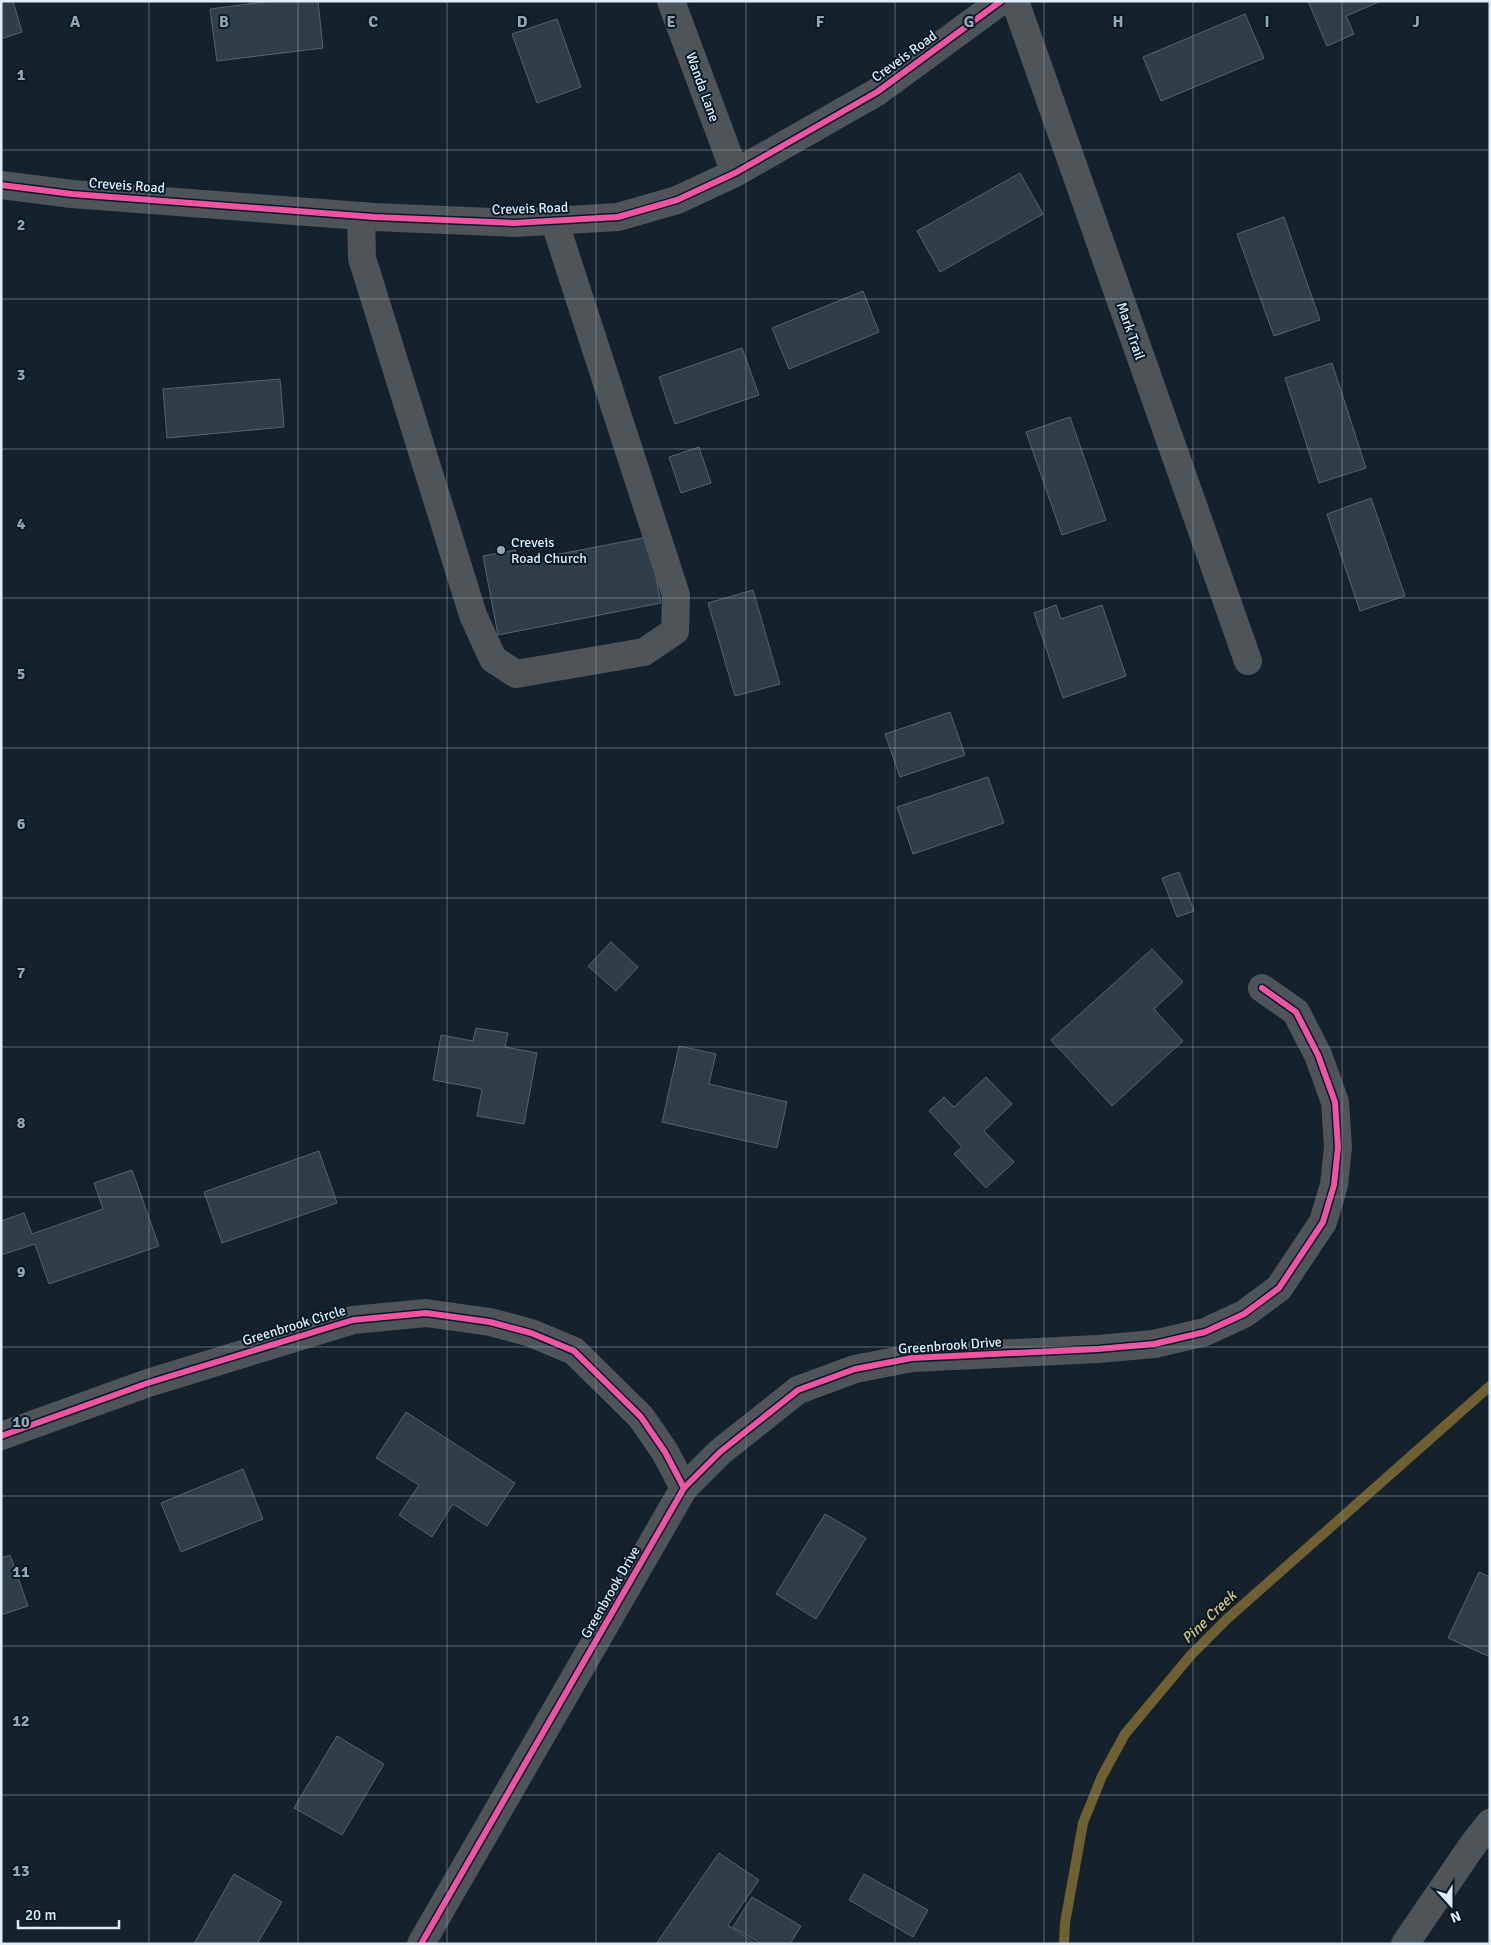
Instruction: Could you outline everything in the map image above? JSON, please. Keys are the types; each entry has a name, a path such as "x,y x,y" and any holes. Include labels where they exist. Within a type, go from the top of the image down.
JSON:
{"street":[{"name":"Wanda Lane","path":"672,1 736,172"},
{"name":"Creveis Road","path":"1,185 72,194 361,216 514,223 618,217 678,200 736,172 877,92 1001,1"},
{"name":"Mark Trail","path":"1015,1 1248,661"},
{"path":"361,216 362,258 473,615 493,659 516,674 644,652 675,631 676,595 554,220"},
{"name":"Greenbrook Drive","path":"422,1944 684,1488 720,1452 798,1390 854,1370 912,1358 1098,1349 1154,1344 1205,1332 1244,1314 1279,1288 1323,1222 1334,1186 1338,1146 1335,1102 1318,1055 1296,1012 1262,988"},
{"name":"Greenbrook Circle","path":"1,1436 148,1383 353,1320 426,1313 490,1322 531,1333 574,1351 641,1417 665,1452 684,1488"},
{"path":"1405,1944 1472,1846 1490,1823"}],"building":[{"path":"1,1 13,1 22,32 1,39"},
{"path":"272,1 318,1 323,48 217,61 210,9"},
{"path":"1308,1 1381,1 1346,16 1354,34 1327,46"},
{"path":"1245,14 1264,58 1161,101 1143,57"},
{"path":"557,19 581,87 537,103 512,34"},
{"path":"1020,173 1043,214 940,272 917,231"},
{"path":"1284,217 1320,320 1274,336 1237,234"},
{"path":"863,291 879,332 789,369 772,328"},
{"path":"742,348 759,395 675,424 659,377"},
{"path":"1332,363 1366,468 1319,483 1285,378"},
{"path":"280,379 284,427 167,438 163,389"},
{"path":"1070,417 1106,520 1062,535 1026,432"},
{"path":"699,447 711,483 681,493 669,457"},
{"path":"1371,498 1405,596 1360,611 1327,514"},
{"path":"648,537 661,603 498,635 483,556 515,550 518,562"},
{"path":"753,590 780,684 735,696 708,603"},
{"path":"1056,605 1061,619 1102,605 1126,676 1063,698 1034,613"},
{"path":"950,712 965,755 900,777 885,734"},
{"path":"988,777 1004,823 913,854 897,807"},
{"path":"1179,872 1194,911 1177,917 1162,878"},
{"path":"611,942 638,967 616,991 588,966"},
{"path":"1152,949 1183,982 1154,1009 1183,1041 1112,1106 1051,1040"},
{"path":"476,1028 508,1033 505,1047 537,1053 524,1124 477,1116 482,1089 433,1080 441,1035 473,1041"},
{"path":"679,1046 716,1054 709,1084 787,1102 777,1148 662,1122"},
{"path":"986,1077 1012,1104 984,1131 1014,1162 986,1188 954,1154 962,1147 929,1111 944,1097 954,1107"},
{"path":"319,1151 337,1203 222,1243 204,1192"},
{"path":"132,1170 159,1246 49,1284 35,1244 1,1255 1,1221 24,1213 32,1234 103,1209 94,1183"},
{"path":"406,1412 515,1483 487,1526 453,1504 432,1537 399,1515 419,1485 376,1458"},
{"path":"243,1469 263,1519 181,1552 161,1503"},
{"path":"825,1514 866,1538 816,1619 776,1594"},
{"path":"10,1555 28,1606 1,1615 1,1558"},
{"path":"1479,1572 1490,1577 1490,1657 1448,1638"},
{"path":"337,1736 384,1764 342,1835 294,1808"},
{"path":"719,1853 759,1880 728,1925 756,1944 656,1944"},
{"path":"234,1874 282,1902 257,1944 194,1944"},
{"path":"864,1874 928,1910 913,1937 849,1900"},
{"path":"752,1897 801,1926 790,1944 761,1944 733,1927"}],"waterway":[{"name":"Pine Creek","path":"1064,1944 1065,1923 1083,1823 1102,1776 1125,1734 1191,1655 1227,1619 1490,1386"}],"cycle path":[{"path":"1,185 72,194 374,217 514,223 618,217 677,200 735,173 877,92 1001,1"},
{"path":"421,1944 684,1488 720,1452 798,1390 855,1369 912,1358 1098,1349 1154,1344 1205,1332 1244,1314 1279,1288 1323,1222 1334,1185 1338,1147 1335,1102 1318,1055 1296,1012 1262,988"},
{"path":"1,1436 148,1383 353,1320 426,1313 490,1322 531,1333 574,1351 641,1417 665,1452 684,1488"}],"place":[{"name":"Creveis Road Church","path":"501,550"}]}
